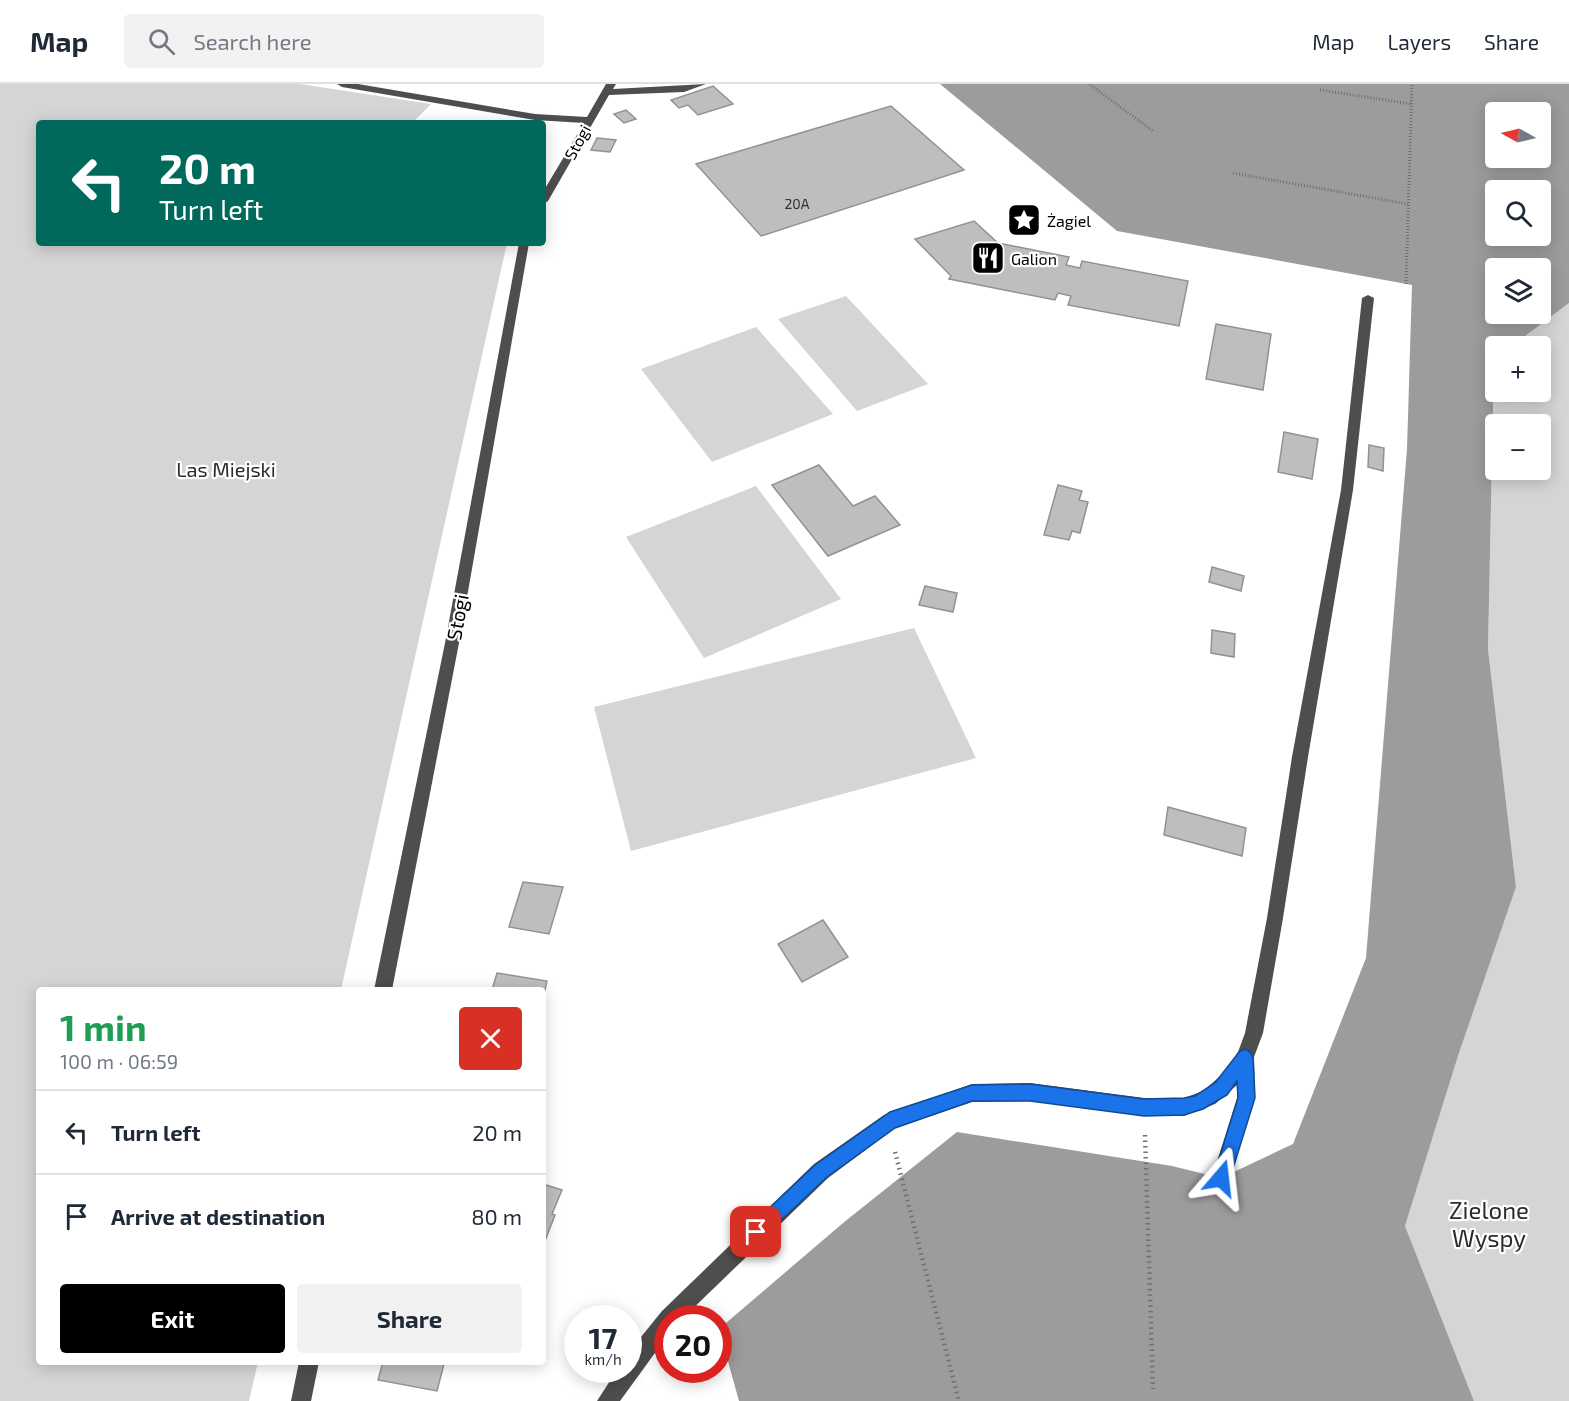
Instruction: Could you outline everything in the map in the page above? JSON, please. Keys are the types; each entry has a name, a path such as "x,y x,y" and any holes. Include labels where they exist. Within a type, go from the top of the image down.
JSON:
{"street":[{"path":"342,84 535,117 589,120"},
{"path":"609,88 631,91 684,89 701,84"},
{"name":"Stogi","path":"546,196 609,88"},
{"name":"Stogi","path":"384,987 452,644 523,246"},
{"path":"682,1305 821,1171 890,1121 972,1093 1030,1092 1144,1107 1184,1107 1197,1104 1221,1089 1245,1057 1254,1033 1347,490 1368,298"},
{"path":"1221,1178 1246,1098 1245,1057"},
{"path":"607,1401 654,1335"},
{"path":"301,1401 308,1365"}],"path":[{"path":"1089,84 1153,131"},
{"path":"1406,284 1412,84"},
{"path":"1320,90 1412,104"},
{"path":"1233,173 1408,204"},
{"path":"1145,1128 1153,1389"},
{"path":"898,1170 959,1401"}],"green space":[{"name":"Las Miejski","path":"0,84 300,84 431,104 415,120 36,120 36,246 506,246 342,987 36,987 36,1365 257,1365 249,1401 0,1401"},
{"path":"846,296 928,384 857,411 778,319"},
{"name":"Zielone Wyspy","path":"1569,303 1569,1401 1474,1401 1405,1226 1458,1056 1516,887 1488,649 1492,480 1551,480 1551,414 1493,414 1493,402 1551,402 1551,336 1525,336 1541,324 1551,324 1551,317"},
{"path":"756,327 833,414 712,462 641,369"},
{"path":"756,486 841,599 704,658 626,537"},
{"path":"914,628 976,758 631,851 594,707"}],"shaded area":[{"path":"940,84 1569,84 1569,303 1551,317 1551,258 1485,258 1485,324 1541,324 1525,336 1485,336 1485,402 1493,402 1493,414 1485,414 1485,480 1492,480 1488,649 1516,887 1458,1056 1405,1226 1474,1401 739,1401 732,1376 732,1318 843,1223 957,1132 1172,1166 1221,1178 1293,1144 1366,958 1407,449 1412,285 1117,231"}],"building":[{"path":"713,86 733,104 698,115 688,105 679,108 671,100"},
{"path":"891,106 964,170 761,236 696,164"},
{"path":"626,110 636,119 624,123 614,114"},
{"path":"597,138 616,140 610,152 591,150"},
{"path":"974,221 998,243 1069,257 1066,265 1080,268 1082,261 1188,281 1179,326 1068,305 1071,296 1058,293 1055,300 949,279 951,276 915,239"},
{"path":"1216,324 1271,334 1263,390 1206,379"},
{"path":"1284,432 1318,439 1312,479 1278,472"},
{"path":"1369,445 1384,448 1383,471 1368,467"},
{"path":"819,465 853,506 875,496 900,525 828,556 772,485"},
{"path":"1058,485 1082,491 1079,500 1088,502 1080,533 1072,531 1069,540 1044,535"},
{"path":"1212,567 1244,576 1241,591 1209,582"},
{"path":"925,586 957,593 953,612 919,605"},
{"path":"1212,630 1235,634 1234,657 1211,653"},
{"path":"1168,807 1246,828 1242,856 1164,835"},
{"path":"523,882 563,887 549,934 509,927"},
{"path":"823,920 848,957 802,982 778,944"},
{"path":"497,973 547,981 546,987 493,987"},
{"path":"546,1185 562,1190 552,1214 555,1215 546,1238"},
{"path":"382,1365 444,1365 437,1391 378,1380"}],"place":[{"name":"Żagiel","path":"1024,220"},
{"name":"Galion","path":"988,258"}],"route":[{"path":"756,1232 821,1171 890,1121 972,1093 1030,1092 1144,1107 1184,1107 1197,1104 1221,1089 1245,1057 1246,1098 1221,1178"}]}
